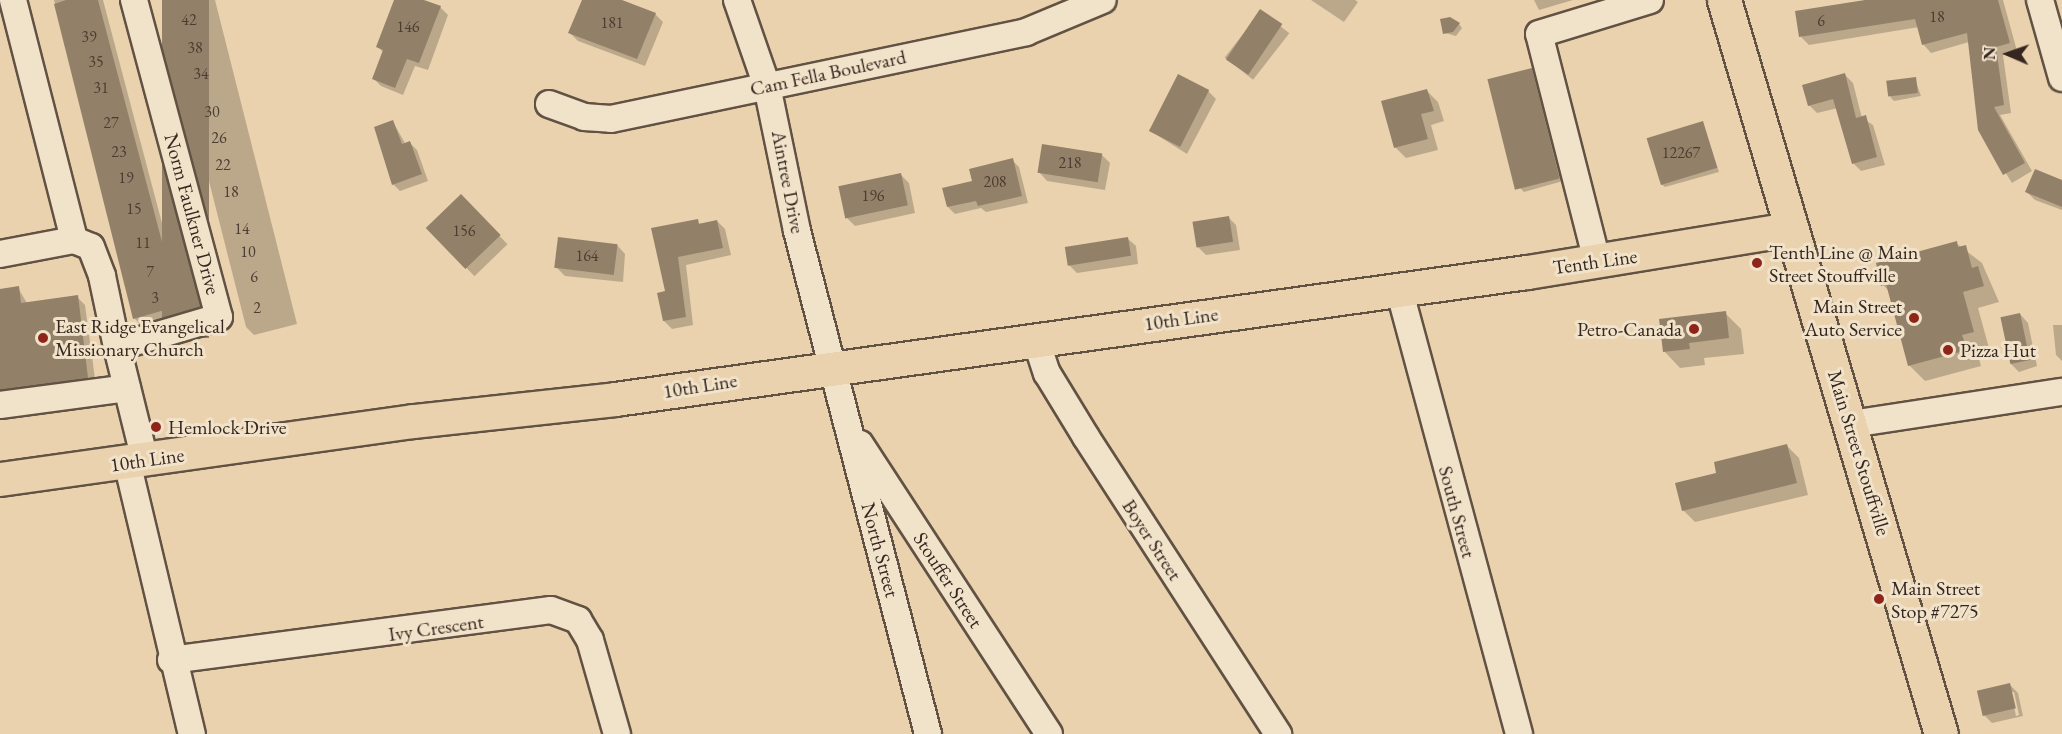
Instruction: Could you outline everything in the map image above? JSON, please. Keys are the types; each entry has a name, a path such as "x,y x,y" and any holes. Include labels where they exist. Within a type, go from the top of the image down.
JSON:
{"main road":[{"name":"Main Street Stouffville","path":"1724,0 1789,229 1852,424 1941,734"},
{"name":"Tenth Line","path":"1399,289 1597,261 1789,229"},
{"name":"10th Line","path":"0,479 413,421 615,399 832,366 1399,289"}],"street":[{"path":"13,0 74,240"},
{"name":"Norm Faulkner Drive","path":"117,347 219,317 134,0"},
{"name":"Aintree Drive","path":"738,0 767,86 798,231 832,366"},
{"name":"Cam Fella Boulevard","path":"549,104 584,117 611,119 1026,32 1103,0"},
{"path":"1597,261 1539,34 1650,0"},
{"path":"2040,0 2062,78"},
{"path":"0,254 74,240 91,247 102,276 127,388 136,461 171,660 192,734"},
{"name":"South Street","path":"1399,289 1519,734"},
{"name":"Boyer Street","path":"1036,340 1047,373 1086,437 1278,734"},
{"name":"North Street","path":"832,366 928,734"},
{"path":"0,405 127,388"},
{"path":"1852,424 2062,392"},
{"name":"Stouffer Street","path":"848,426 1048,734"},
{"name":"Ivy Crescent","path":"171,660 550,610 578,620 590,640 617,734"}],"building":[{"path":"66,0 98,0 179,306 133,319 54,4"},
{"path":"162,0 209,0 209,338 162,338"},
{"path":"394,0 424,0 441,6 419,63 407,59 395,88 372,79 383,50 376,47"},
{"path":"582,0 622,0 656,13 637,59 568,33"},
{"path":"1865,0 1998,0 2010,43 1996,47 2004,105 1994,107 2025,163 2003,175 1978,130 1967,33 1922,45 1915,19 1799,37 1795,11"},
{"path":"1260,9 1282,24 1248,75 1226,60"},
{"path":"1450,17 1460,23 1453,32 1443,34 1440,19"},
{"path":"1532,68 1560,179 1515,190 1487,79"},
{"path":"1845,73 1856,118 1866,115 1877,157 1852,164 1833,99 1808,106 1802,85"},
{"path":"1178,74 1209,90 1180,147 1149,131"},
{"path":"1916,77 1918,93 1888,97 1886,81"},
{"path":"1427,89 1434,111 1421,114 1428,139 1394,148 1381,101"},
{"path":"393,120 402,144 410,141 422,174 392,185 374,127"},
{"path":"1703,121 1717,168 1661,185 1647,138"},
{"path":"1042,144 1102,154 1098,182 1037,173"},
{"path":"1013,158 1022,196 978,206 976,201 947,207 942,188 972,181 969,169"},
{"path":"2035,169 2062,180 2062,207 2025,192"},
{"path":"901,173 908,205 845,219 838,186"},
{"path":"461,194 501,235 465,269 426,228"},
{"path":"1229,216 1233,242 1197,247 1192,222"},
{"path":"698,219 699,224 717,220 723,248 678,257 686,317 663,321 657,293 665,291 651,228"},
{"path":"558,237 618,244 614,275 554,268"},
{"path":"1128,237 1131,256 1068,266 1065,247"},
{"path":"1957,241 1958,247 1966,245 1972,268 1978,266 1984,286 1963,292 1974,332 1962,335 1967,350 1908,366 1886,284 1881,286 1876,263"},
{"name":"East Ridge Evangelical Missionary Church","path":"19,286 21,303 78,295 88,378 0,390 0,289"},
{"name":"Petro-Canada","path":"1726,311 1729,338 1689,343 1690,349 1663,352 1659,319"},
{"path":"2020,313 2030,360 2010,364 2000,317"},
{"path":"1787,444 1797,483 1682,511 1675,483 1716,473 1714,462"},
{"path":"2010,683 2016,708 1983,716 1977,691"}],"place":[{"name":"Tenth Line @ Main Street Stouffville","path":"1757,263"},
{"name":"Main Street Auto Service","path":"1914,318"},
{"name":"Petro-Canada","path":"1694,329"},
{"name":"East Ridge Evangelical Missionary Church","path":"43,338"},
{"name":"Pizza Hut","path":"1948,350"},
{"name":"Hemlock Drive","path":"156,427"},
{"name":"Main Street Stop #7275","path":"1879,599"}]}
